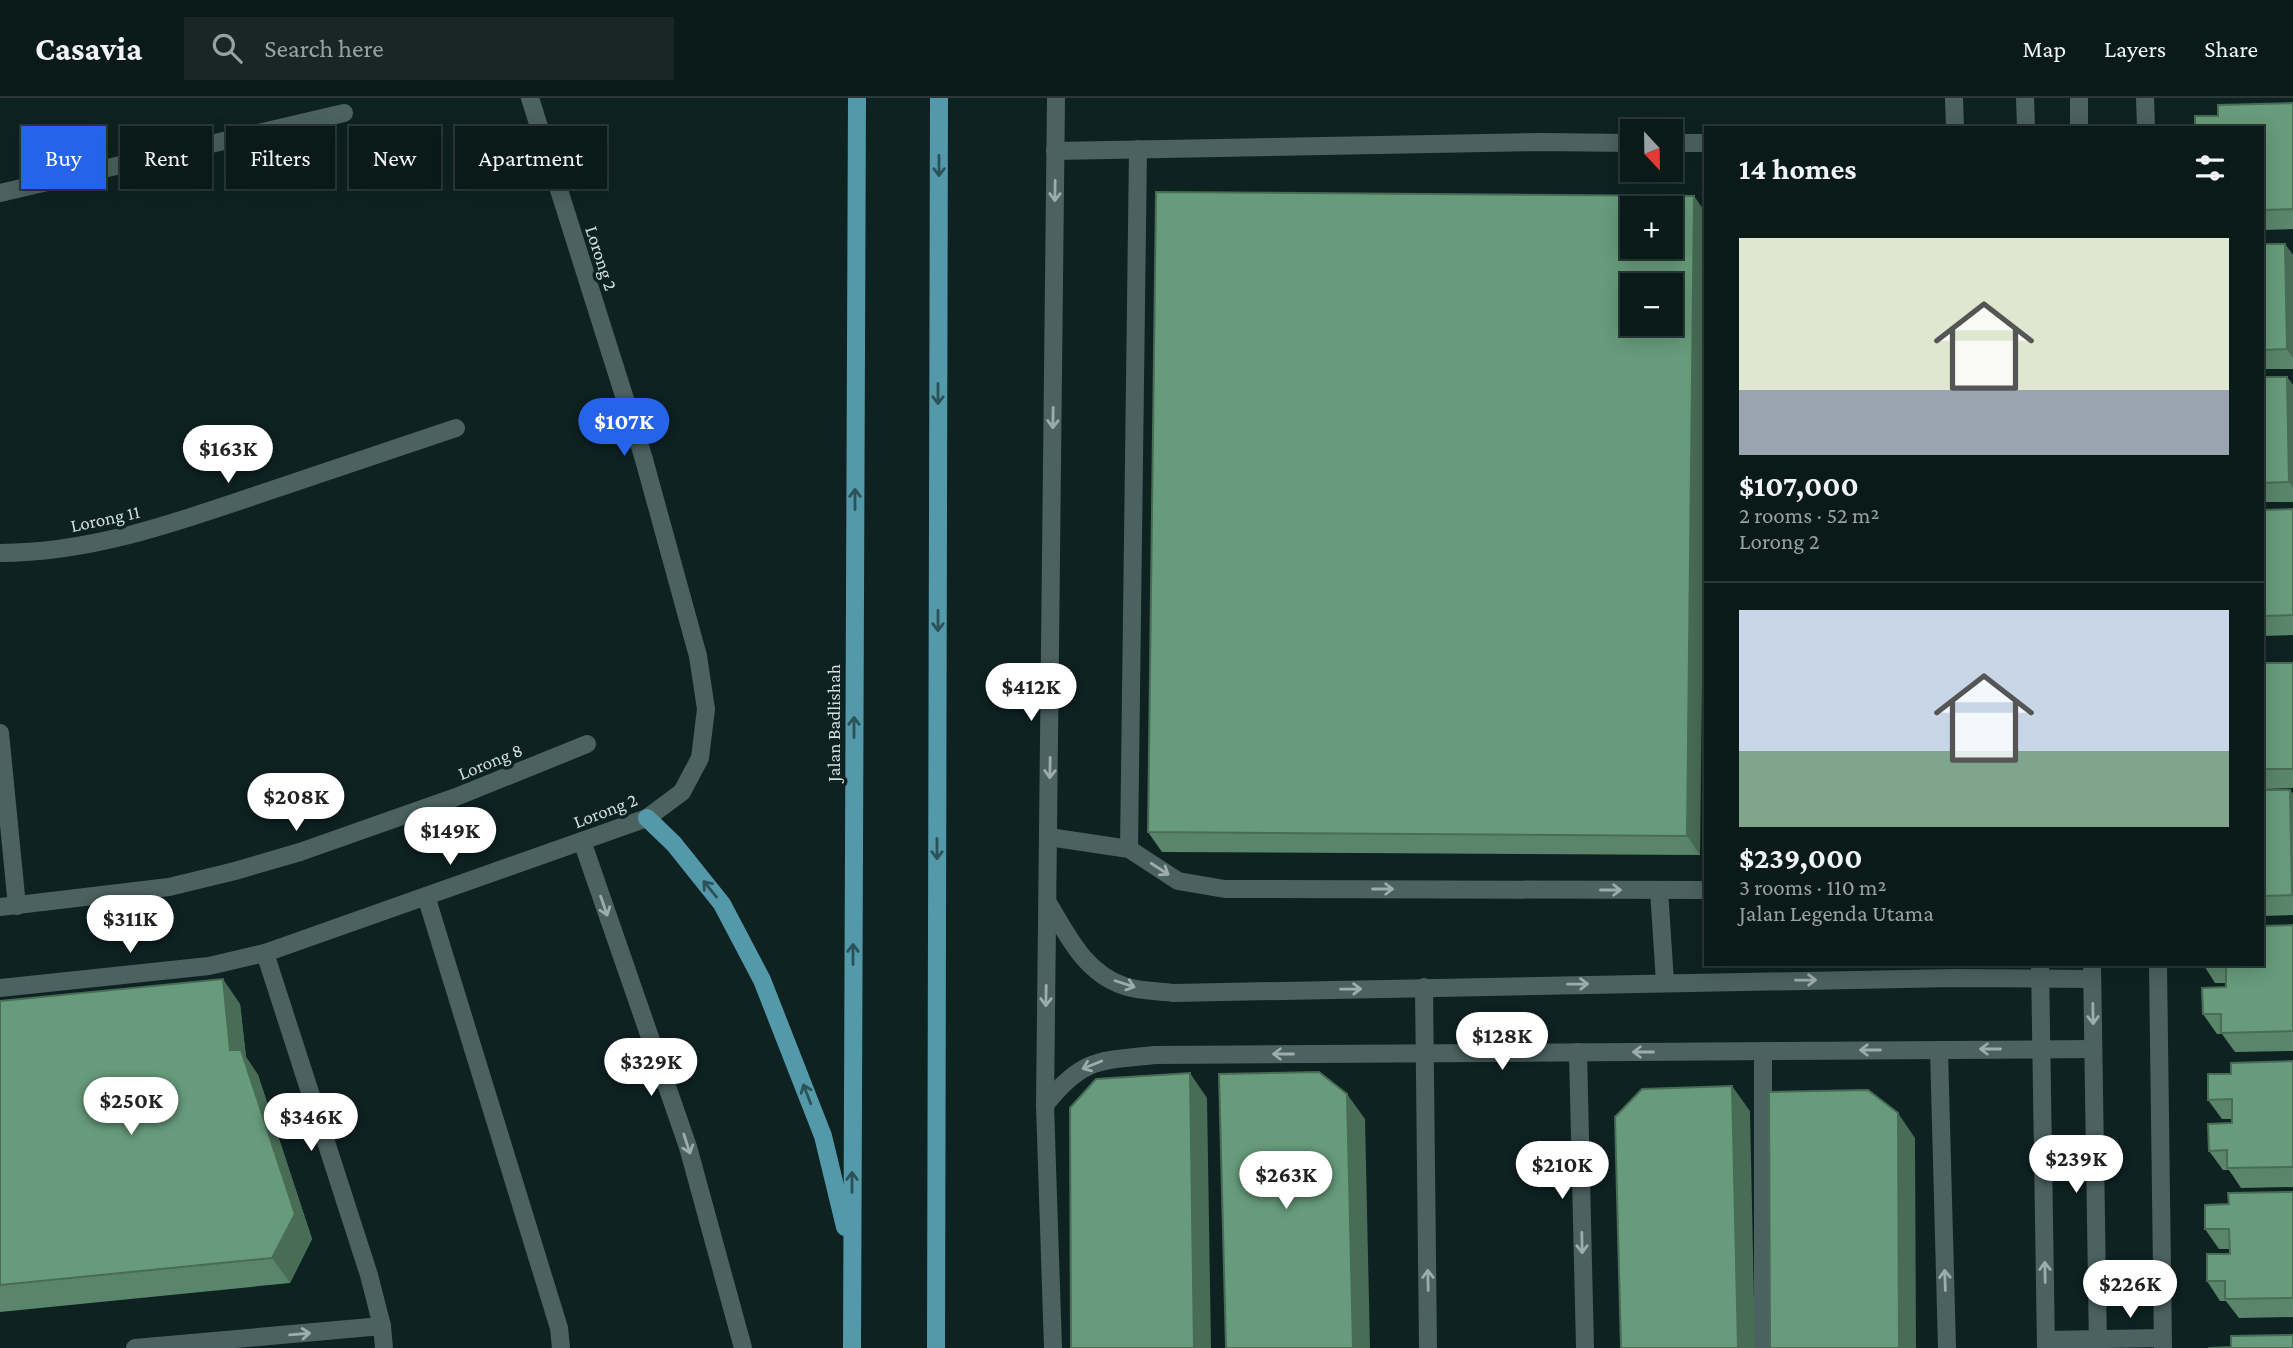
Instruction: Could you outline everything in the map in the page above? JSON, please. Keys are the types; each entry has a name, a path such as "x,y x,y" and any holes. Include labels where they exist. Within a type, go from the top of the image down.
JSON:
{"main road":[{"name":"Jalan Badlishah","path":"852,1348 857,98"},
{"path":"936,1348 939,98"},
{"path":"647,818 674,844 722,904 762,980 823,1136 852,1254"}],"street":[{"name":"Lorong 2","path":"0,988 209,965 265,953 647,818 682,793 700,758 706,709 698,656 643,456 530,98"},
{"path":"1053,1348 1045,1105 1056,98"},
{"path":"1954,98 1955,126"},
{"path":"2025,98 2026,126"},
{"path":"2079,98 2079,126"},
{"path":"2145,98 2146,126"},
{"path":"0,193 344,113"},
{"path":"1055,151 1620,143"},
{"path":"1684,143 1704,143"},
{"path":"1129,849 1138,149"},
{"name":"Lorong 11","path":"0,553 79,546 163,527 456,428"},
{"path":"0,733 8,906"},
{"name":"Lorong 8","path":"8,906 169,887 235,871 300,852 456,797 587,744"},
{"path":"1049,837 1129,849 1178,881 1224,889 1704,890"},
{"path":"582,841 688,1147 743,1348"},
{"path":"1659,890 1665,982"},
{"path":"426,896 559,1328 561,1348"},
{"path":"1047,902 1075,948 1093,970 1124,986 1172,993 1665,982 1954,971 2092,972 2098,1344"},
{"path":"265,953 357,1237 382,1326 384,1348"},
{"path":"2040,972 2046,1344 2163,1343 2158,966"},
{"path":"1424,987 1428,1348"},
{"path":"1045,1105 1064,1081 1085,1067 1104,1060 1155,1055 1226,1061 1425,1053 2093,1049"},
{"path":"1939,1050 1947,1348"},
{"path":"1763,1051 1763,1348"},
{"path":"1578,1052 1584,1348"},
{"path":"135,1348 382,1326"}],"building":[{"path":"2293,103 2293,209 2264,210 2264,126 2195,126 2195,116 2218,116 2218,105"},
{"path":"1156,192 1694,196 1687,836 1148,832"},
{"path":"2264,244 2285,244 2287,349 2264,350"},
{"path":"2264,377 2287,377 2289,482 2264,483"},
{"path":"2293,509 2293,615 2264,616 2264,510"},
{"path":"2264,663 2293,663 2293,769 2264,769"},
{"path":"2264,790 2290,790 2292,895 2264,896"},
{"path":"2293,925 2293,1031 2221,1033 2221,1014 2203,1014 2202,988 2226,987 2226,966 2264,966 2264,926"},
{"path":"223,979 230,1050 241,1050 295,1214 272,1258 0,1285 0,1001"},
{"path":"2293,1061 2293,1167 2227,1168 2227,1150 2209,1151 2208,1124 2232,1123 2232,1099 2208,1100 2208,1074 2231,1074 2231,1063"},
{"path":"1319,1072 1347,1094 1353,1348 1226,1348 1219,1074"},
{"path":"1190,1073 1194,1348 1071,1348 1070,1108 1096,1079"},
{"path":"1732,1086 1738,1348 1621,1348 1615,1117 1642,1089"},
{"path":"1868,1090 1898,1113 1899,1348 1770,1348 1769,1092"},
{"path":"2293,1192 2293,1298 2225,1299 2225,1281 2207,1281 2207,1254 2230,1254 2229,1229 2205,1229 2205,1205 2229,1204 2228,1193"},
{"path":"2293,1335 2293,1348 2208,1348 2231,1347 2231,1336"}]}
